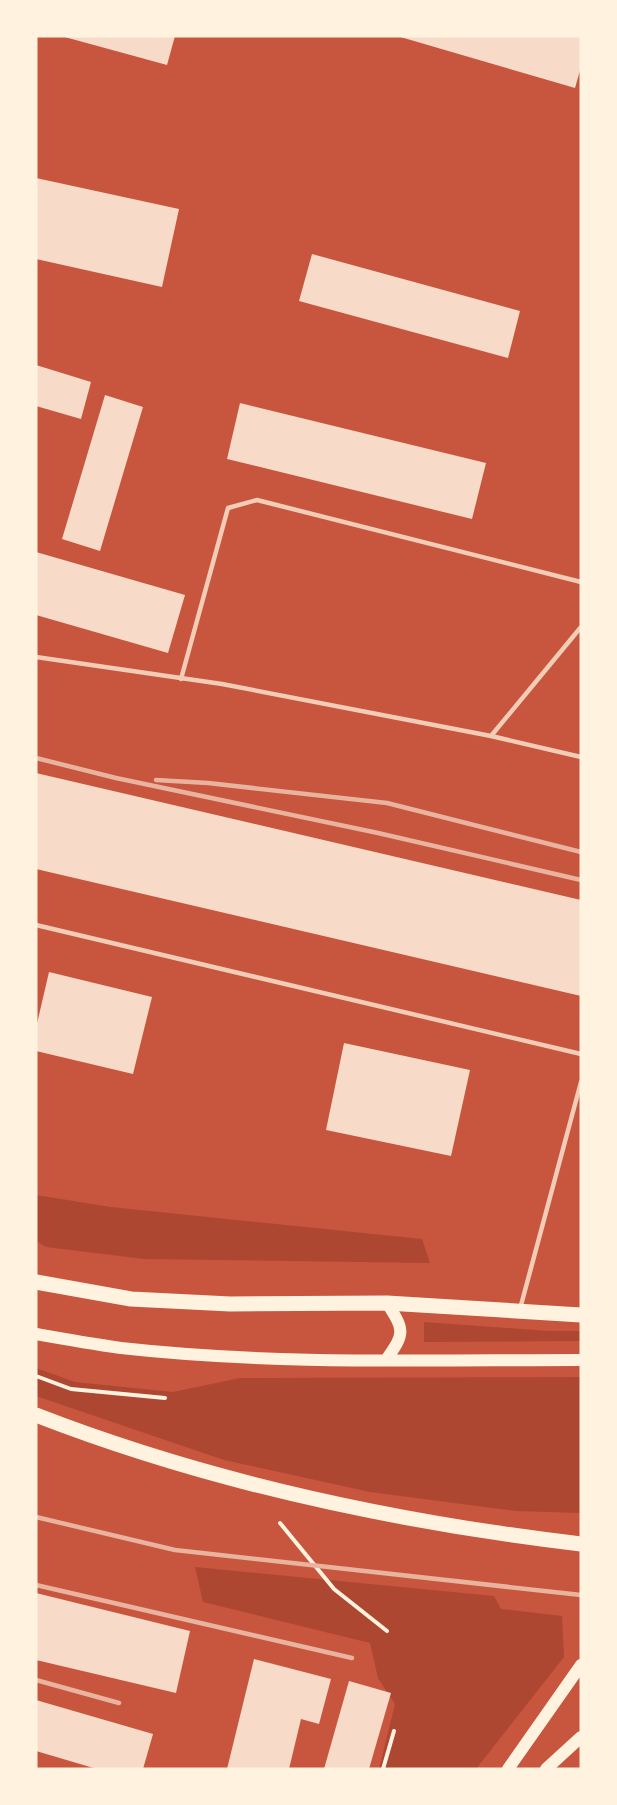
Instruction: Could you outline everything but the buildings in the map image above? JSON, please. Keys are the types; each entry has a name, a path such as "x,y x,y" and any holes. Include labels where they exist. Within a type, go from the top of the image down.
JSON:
{"main road":[{"path":"36,1282 131,1299 230,1304 387,1304 581,1315"},
{"path":"386,1360 400,1340 400,1324 387,1304"},
{"path":"36,1334 121,1348 233,1356 386,1360 581,1360"},
{"path":"36,1415 219,1477 369,1511 581,1544"},
{"path":"508,1769 581,1665"},
{"path":"546,1769 581,1737"}],"lane":[{"path":"181,679 228,508 256,500 581,582"},
{"path":"491,736 581,627"},
{"path":"36,657 222,684 491,736 581,757"},
{"path":"36,925 581,1054"},
{"path":"519,1312 581,1082"}],"path":[{"path":"36,1376 71,1389 165,1398"},
{"path":"280,1523 334,1589 387,1631"},
{"path":"383,1769 394,1731"}],"shaded area":[{"path":"36,1195 111,1207 422,1239 430,1263 144,1259 46,1247 36,1241"},
{"path":"424,1322 548,1331 581,1331 581,1341 424,1342"},
{"path":"36,1368 75,1382 173,1392 240,1378 581,1377 581,1513 515,1511 370,1492 224,1460 36,1396"},
{"path":"195,1567 494,1596 501,1609 562,1616 564,1657 476,1769 379,1769 395,1704 378,1678 370,1643 203,1602"}],"railway":[{"path":"36,758 116,778 378,833 581,880"},
{"path":"156,780 208,783 387,803 581,852"},
{"path":"36,1517 175,1550 581,1595"},
{"path":"36,1585 352,1658"},
{"path":"36,1680 119,1703"}]}
